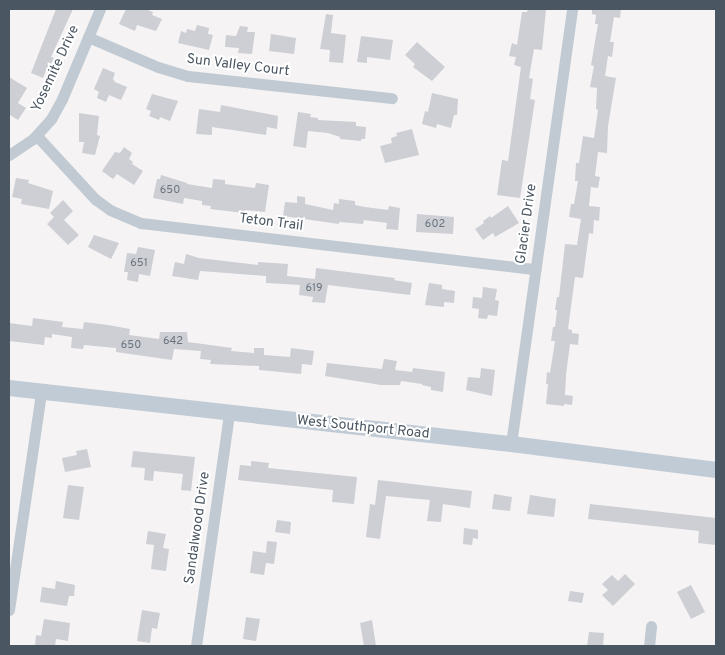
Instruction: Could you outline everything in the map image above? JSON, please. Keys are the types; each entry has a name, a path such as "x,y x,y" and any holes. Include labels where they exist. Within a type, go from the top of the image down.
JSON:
{"main road":[{"name":"West Southport Road","path":"9,388 511,444 716,470"}],"street":[{"name":"Yosemite Drive","path":"9,155 37,136 58,107 100,9"},
{"name":"Glacier Drive","path":"511,444 572,9"},
{"name":"Sun Valley Court","path":"88,37 165,70 188,76 392,98"},
{"name":"Teton Trail","path":"37,136 95,199 110,210 141,223 536,269"},
{"path":"9,610 41,392"},
{"name":"Sandalwood Drive","path":"196,646 229,414"},
{"path":"649,646 651,626"}],"building":[{"path":"56,9 73,9 51,57 54,58 43,78 31,73"},
{"path":"126,9 145,9 153,12 152,15 162,19 156,31 137,25 135,31 119,24"},
{"path":"528,9 546,9 542,50 534,49 529,78 533,79 530,99 535,100 520,198 497,195 502,160 508,161 521,67 514,65 516,57 509,56 512,43 517,45 522,12 527,12"},
{"path":"592,9 621,9 620,18 614,17 610,42 614,42 612,57 608,56 605,76 616,78 608,126 607,153 598,152 595,176 600,177 598,188 591,187 589,206 600,207 599,221 594,220 593,234 589,233 583,278 575,277 568,329 572,330 572,333 579,334 578,345 570,344 566,375 565,395 573,396 572,405 564,404 564,406 546,404 548,384 546,384 547,372 550,373 555,341 551,341 553,327 555,327 557,310 555,310 557,297 559,297 565,244 577,245 581,219 569,217 571,204 574,204 578,181 575,181 576,163 579,163 583,136 594,138 598,110 596,109 597,88 590,87 594,66 591,65 598,24 595,24 596,15 592,14"},
{"path":"326,14 333,15 331,33 346,35 343,63 329,62 330,50 320,49"},
{"path":"197,25 209,28 208,34 213,35 209,50 178,43 181,31 186,33 187,29 195,31"},
{"path":"240,26 248,27 247,32 255,32 252,54 238,53 239,48 225,47 226,35 236,36"},
{"path":"271,34 296,38 294,54 269,51"},
{"path":"361,36 393,40 390,60 367,57 367,63 357,62"},
{"path":"417,42 445,67 432,81 413,67 415,64 405,55"},
{"path":"103,68 115,73 113,79 115,82 127,87 121,100 109,95 106,102 97,98 99,92 94,89"},
{"path":"9,77 27,88 18,103 26,108 18,120 10,115 9,117"},
{"path":"432,93 458,99 457,115 454,115 451,128 437,124 436,128 422,124 425,111 428,112"},
{"path":"152,94 178,101 170,121 160,117 159,120 149,116 151,111 146,109"},
{"path":"221,105 278,116 277,129 267,127 266,135 212,127 212,135 196,134 199,109 220,112"},
{"path":"298,112 311,114 310,117 318,118 318,120 356,122 356,126 366,127 365,139 361,139 361,141 340,139 340,137 328,133 308,131 306,148 293,146"},
{"path":"79,113 99,116 97,135 100,136 95,155 82,153 84,142 79,142"},
{"path":"412,129 419,155 385,163 380,146 392,143 391,138 397,136 396,133"},
{"path":"124,147 132,153 129,159 133,162 132,164 143,171 134,185 117,174 113,179 102,171 115,152 120,153"},
{"path":"161,175 187,184 212,188 213,179 225,180 225,184 255,188 256,183 269,185 265,212 245,210 244,213 210,209 211,206 202,205 202,201 184,198 183,204 153,198 157,179 160,179"},
{"path":"16,178 29,180 28,183 53,191 49,209 21,204 22,199 12,197"},
{"path":"297,196 305,197 305,204 333,210 334,203 339,204 339,199 355,201 355,205 365,207 388,210 389,206 400,208 398,230 386,229 387,223 364,220 363,224 339,222 339,224 283,216 285,202 297,203"},
{"path":"63,200 73,211 64,220 79,235 68,245 47,224 54,217 50,213"},
{"path":"508,206 519,223 495,237 493,233 483,240 475,229 490,216 491,218"},
{"path":"417,214 454,217 453,234 416,232"},
{"path":"94,235 119,243 111,259 88,247"},
{"path":"138,247 155,250 150,276 139,274 138,282 127,280 128,272 124,272 127,253 136,254"},
{"path":"186,254 199,258 258,265 258,262 288,264 287,276 315,279 316,268 395,278 394,280 412,283 410,295 328,285 325,303 312,302 313,297 299,295 300,285 266,283 266,276 200,271 198,280 172,276 175,262 184,264"},
{"path":"429,283 442,285 442,289 455,291 454,303 444,302 444,307 425,305"},
{"path":"483,287 497,289 495,300 499,301 497,316 488,315 487,319 478,318 479,309 472,308 473,297 482,298"},
{"path":"33,318 63,322 62,327 83,329 84,322 108,325 130,329 129,335 159,339 160,332 187,332 188,342 232,348 231,351 254,353 254,348 264,348 264,355 290,357 291,348 314,351 312,365 302,364 301,374 259,370 259,366 210,364 211,360 200,359 201,351 174,349 172,360 116,352 116,348 84,345 83,349 71,348 72,337 52,334 52,338 45,337 44,345 9,341 9,323 32,326"},
{"path":"384,359 397,361 395,370 412,372 413,368 445,372 443,392 431,390 431,387 422,384 401,381 400,385 381,385 325,376 327,363 382,369"},
{"path":"481,368 495,370 492,396 466,390 468,377 480,378"},
{"path":"87,449 91,467 65,472 62,458 77,455 76,451"},
{"path":"133,451 195,457 191,491 181,490 183,474 154,471 153,481 144,480 145,468 131,467"},
{"path":"251,461 269,463 268,468 357,477 354,504 332,502 333,490 238,480 240,465 251,466"},
{"path":"378,480 472,491 470,508 443,504 441,522 427,521 430,500 386,496 380,539 366,537 370,504 375,505"},
{"path":"68,485 84,487 79,520 63,518"},
{"path":"494,494 512,497 510,511 492,509"},
{"path":"530,495 556,499 554,517 527,514"},
{"path":"590,504 716,518 716,545 698,543 699,531 588,519"},
{"path":"277,520 291,522 290,534 275,532"},
{"path":"464,528 478,530 478,539 473,538 472,545 463,544"},
{"path":"148,531 166,534 163,548 169,549 166,571 151,569 154,545 146,544"},
{"path":"267,541 277,542 274,564 266,563 264,575 250,573 253,551 266,553"},
{"path":"625,574 635,584 613,606 602,595 608,590 602,584 612,575 618,581"},
{"path":"56,581 75,585 74,596 69,596 67,606 40,602 42,587 55,589"},
{"path":"691,585 705,612 691,619 677,592"},
{"path":"570,591 584,593 582,603 568,601"},
{"path":"142,610 160,613 157,629 152,628 150,643 137,641"},
{"path":"246,617 260,619 256,641 243,639"},
{"path":"44,619 70,623 68,641 56,639 55,646 35,646 36,635 41,636"},
{"path":"372,620 376,646 364,646 360,623"},
{"path":"589,632 604,633 603,646 587,646"}]}
